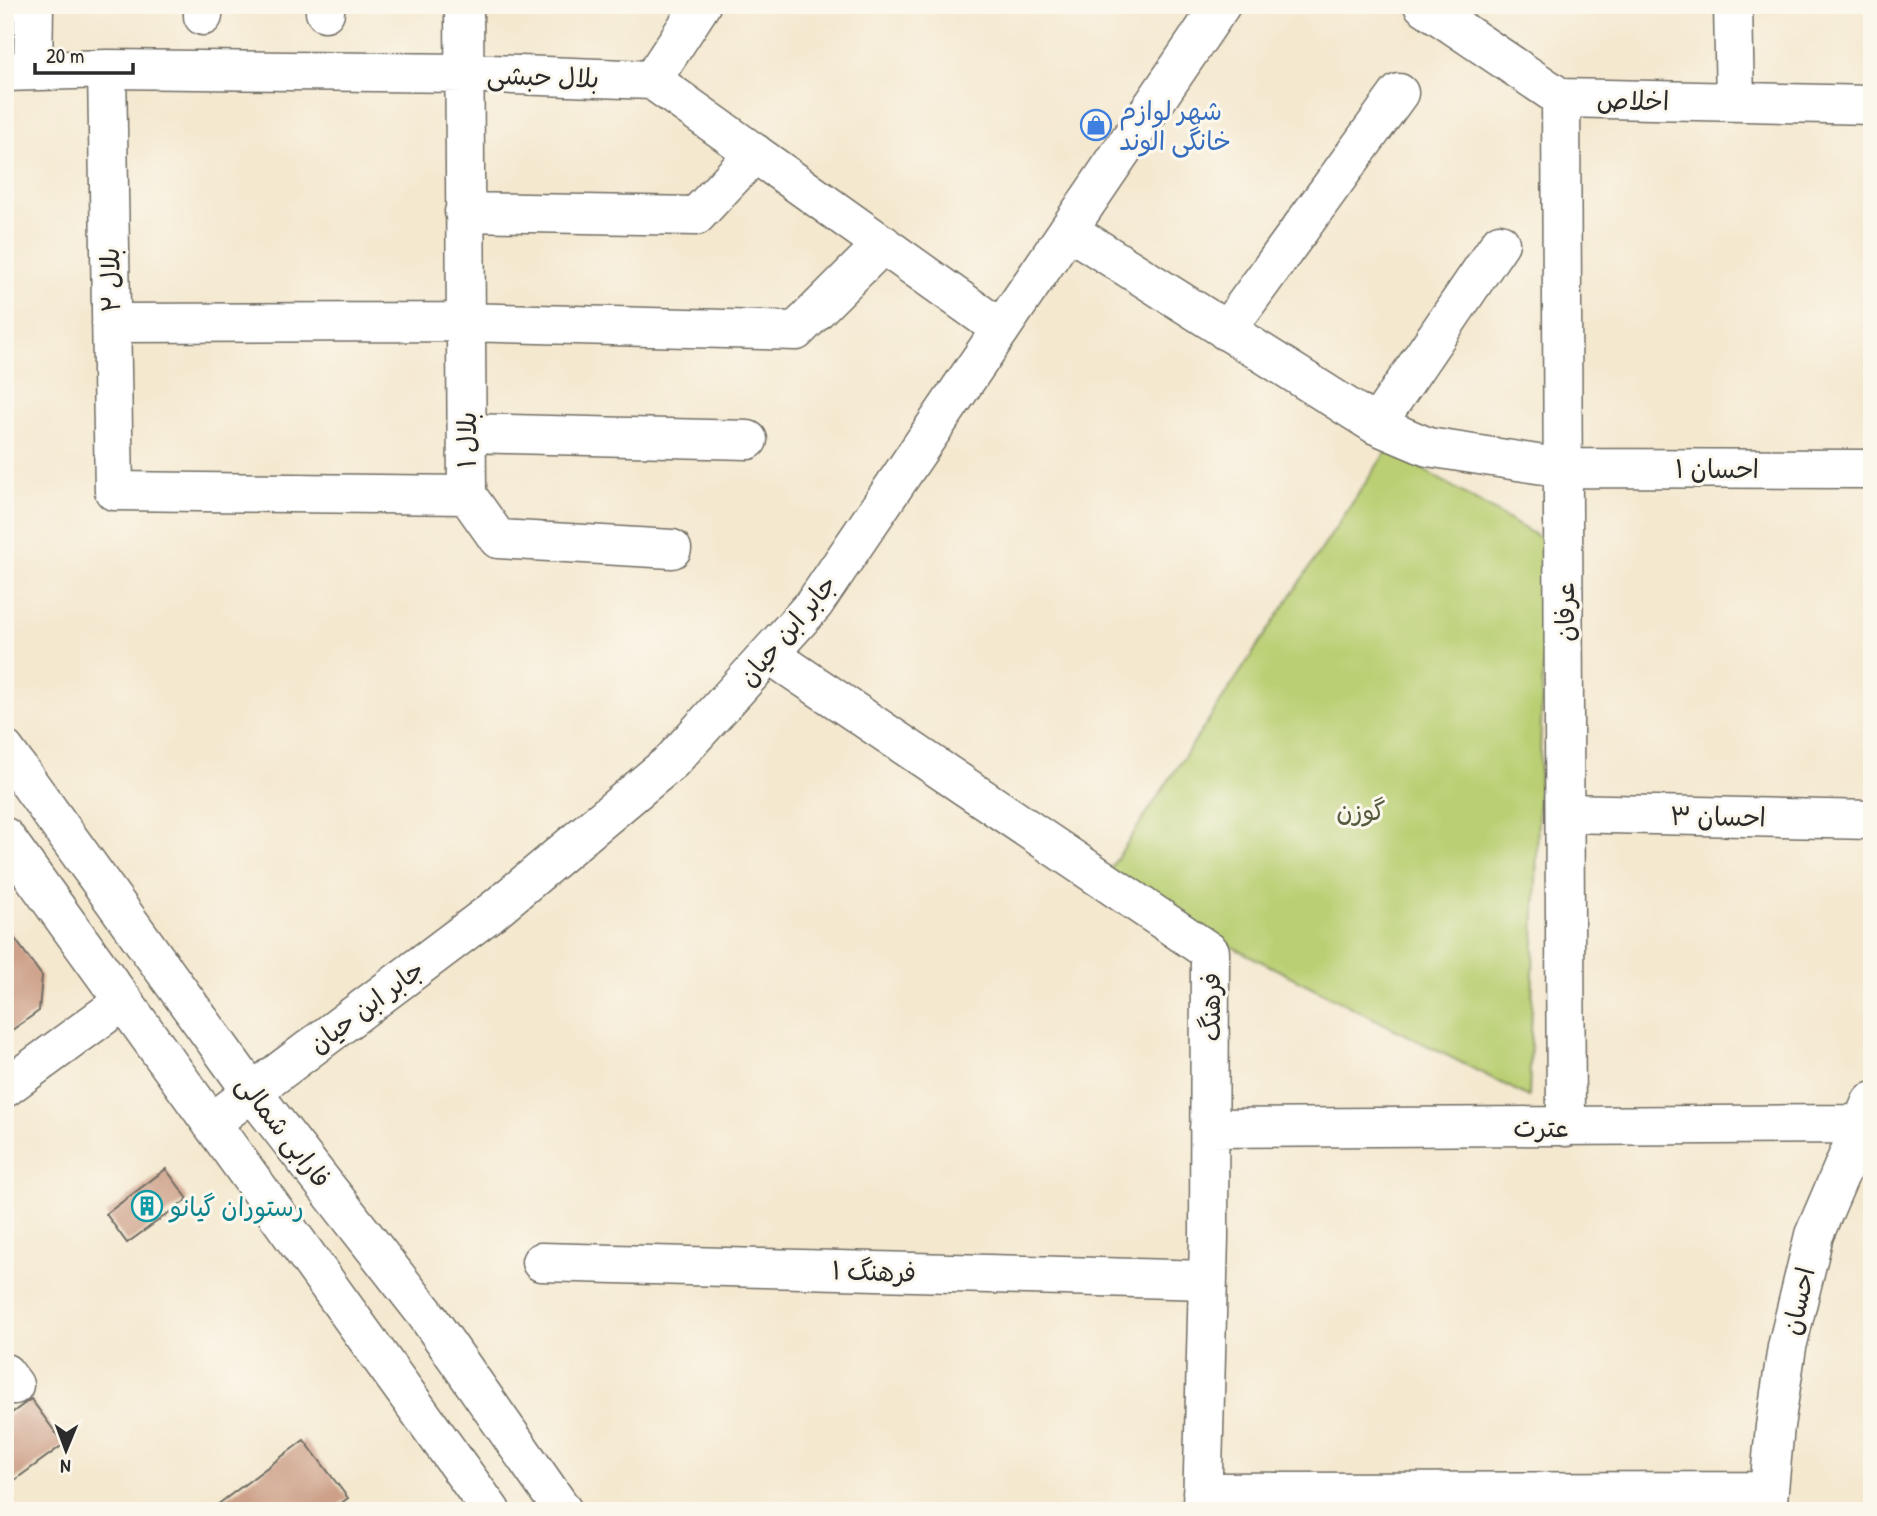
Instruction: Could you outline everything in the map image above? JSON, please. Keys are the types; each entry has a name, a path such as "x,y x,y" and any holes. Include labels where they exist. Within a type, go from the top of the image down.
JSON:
{"street":[{"path":"19,72 34,5"},
{"name":"بلال ۱","path":"114,491 467,495 464,5"},
{"path":"701,5 652,79 1001,329"},
{"name":"جابر ابن حیان","path":"211,1123 494,910 672,761 769,654 814,604 1221,5"},
{"name":"اخلاص","path":"1423,5 1561,98 1872,105"},
{"path":"1733,5 1735,102"},
{"name":"بلال حبشی","path":"19,72 107,69 652,79"},
{"name":"بلال ۲","path":"107,69 114,491"},
{"path":"1226,331 1399,93"},
{"name":"عرفان","path":"1561,98 1566,1127"},
{"path":"464,212 696,216 755,153"},
{"name":"احسان ۱","path":"1068,230 1376,425 1428,447 1563,468 1872,469"},
{"path":"1376,425 1500,243"},
{"path":"111,323 465,322 796,331 883,244"},
{"path":"467,433 748,440"},
{"path":"467,495 498,539 672,549"},
{"name":"فرهنگ","path":"769,654 1210,951 1208,1280 1202,1502"},
{"name":"فارابی شمالی","path":"5,750 252,1092 425,1313 563,1511"},
{"name":"احسان ۳","path":"1565,813 1872,820"},
{"name":"فارابی شمالی","path":"5,837 491,1511"},
{"path":"5,1088 124,1001"},
{"name":"عترت","path":"1209,1128 1566,1127 1868,1117"},
{"name":"احسان","path":"1768,1501 1787,1347 1814,1235 1868,1117"},
{"name":"فرهنگ ۱","path":"541,1262 1208,1280"},
{"path":"1202,1502 1768,1501"}],"green space":[{"name":"گوزن","path":"1388,449 1547,542 1529,1097 1102,881"}],"building":[{"path":"5,925 42,976 39,1011 5,1035"},
{"name":"رستوران گیانو","path":"166,1169 188,1199 127,1243 106,1214"},
{"path":"31,1399 64,1444 5,1487 5,1418"},
{"path":"304,1440 348,1498 331,1511 209,1511"}],"place":[{"name":"شهر لوازم خانگی الوند","path":"1096,125"},
{"name":"رستوران گیانو","path":"147,1206"}]}
